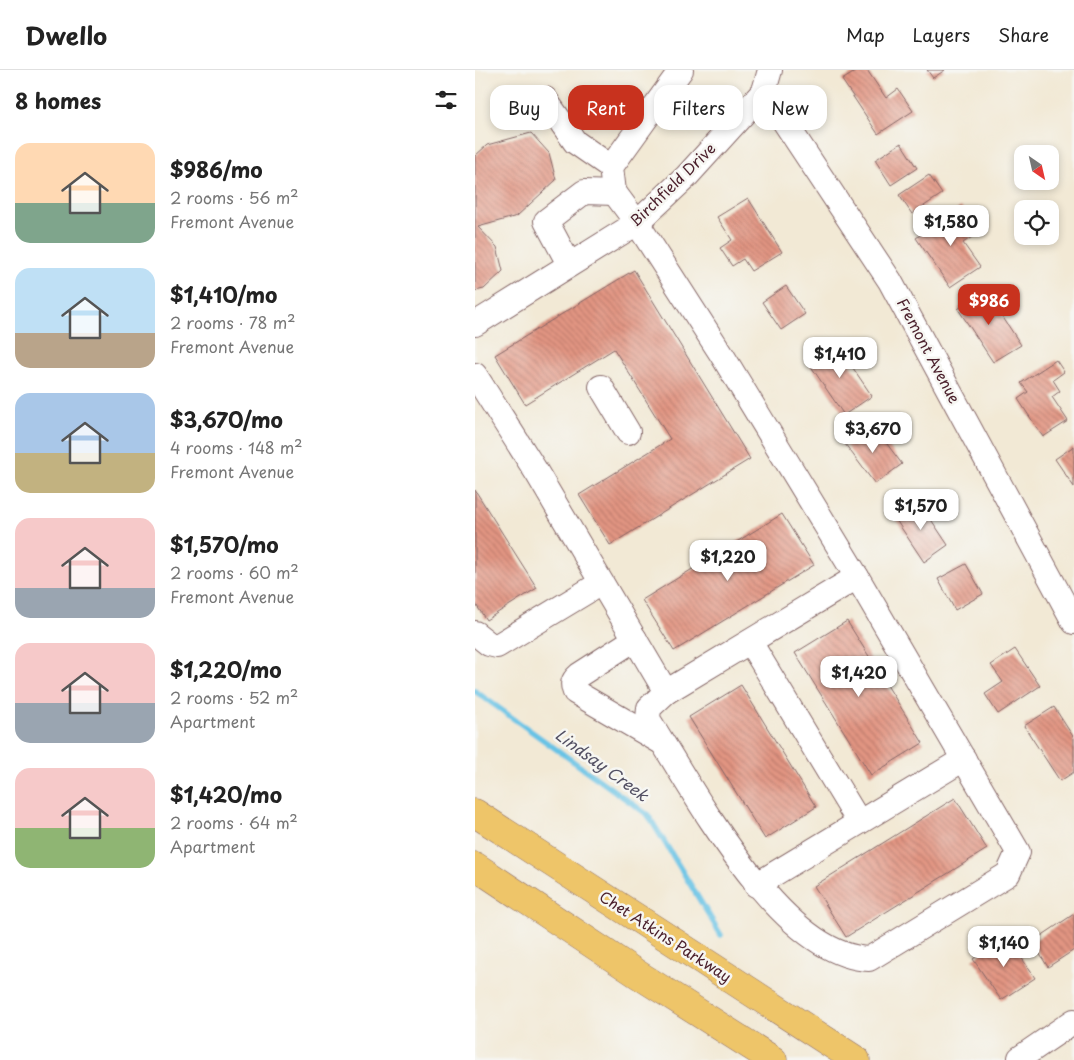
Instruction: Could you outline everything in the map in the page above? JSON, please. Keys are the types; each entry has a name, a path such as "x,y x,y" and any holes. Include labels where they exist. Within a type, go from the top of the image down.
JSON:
{"highway":[{"path":"475,797 605,899"},
{"name":"Chet Atkins Parkway","path":"475,813 855,1060"},
{"path":"475,866 639,975 773,1060"},
{"path":"475,886 639,975"}],"street":[{"path":"681,70 611,167 615,193 637,223 722,355 857,577 1018,852 1015,863 1008,874 869,959 847,956 811,936 766,896 745,871 648,718 649,708 666,692 857,577"},
{"name":"Birchfield Drive","path":"475,324 637,223 686,177 767,80"},
{"name":"Fremont Avenue","path":"767,80 891,281 1074,622"},
{"path":"558,118 575,142 611,167"},
{"path":"569,264 546,221 584,192 615,193"},
{"path":"475,375 537,473 666,692"},
{"path":"601,387 628,432"},
{"path":"475,633 489,644 497,646 601,583"},
{"path":"635,639 579,675 573,680 572,685 575,692 664,743"},
{"path":"750,642 859,822"},
{"path":"756,885 964,759"},
{"path":"1020,1058 1074,1021"}],"building":[{"path":"858,70 867,70 886,98 898,89 913,111 878,134 842,80"},
{"path":"927,70 945,70 933,78"},
{"path":"531,133 549,153 556,180 517,216 478,227 497,247 503,271 484,289 475,291 475,156 487,145"},
{"path":"901,143 917,168 891,185 875,160"},
{"path":"929,175 942,194 912,214 899,195"},
{"path":"748,198 782,252 751,271 743,259 732,266 720,248 732,240 717,217"},
{"path":"961,207 978,233 963,243 980,267 950,287 916,238"},
{"path":"634,270 750,459 610,545 579,495 670,439 614,349 525,404 495,355"},
{"path":"786,286 805,314 781,330 762,302"},
{"path":"985,290 1021,345 993,362 958,309"},
{"path":"836,343 872,396 844,415 808,362"},
{"path":"1056,360 1064,372 1053,380 1060,391 1052,397 1068,421 1043,437 1018,399 1028,392 1021,383"},
{"path":"872,424 902,464 875,484 845,444"},
{"path":"1074,446 1074,487 1055,459"},
{"path":"475,490 537,588 486,620 475,603"},
{"path":"918,500 948,545 924,562 894,517"},
{"path":"782,514 814,565 674,651 642,600"},
{"path":"966,564 983,594 955,610 938,579"},
{"path":"847,621 923,743 871,775 795,653"},
{"path":"1015,649 1040,686 998,714 985,694 1003,682 991,665"},
{"path":"741,685 816,807 765,839 689,717"},
{"path":"1054,707 1074,738 1074,772 1060,781 1024,726"},
{"path":"955,798 987,849 846,937 814,886"},
{"path":"1074,914 1074,950 1048,967 1032,942"},
{"path":"1007,936 1035,978 1001,1000 973,959"}],"waterway":[{"name":"Lindsay Creek","path":"475,691 648,815 721,935"}]}
